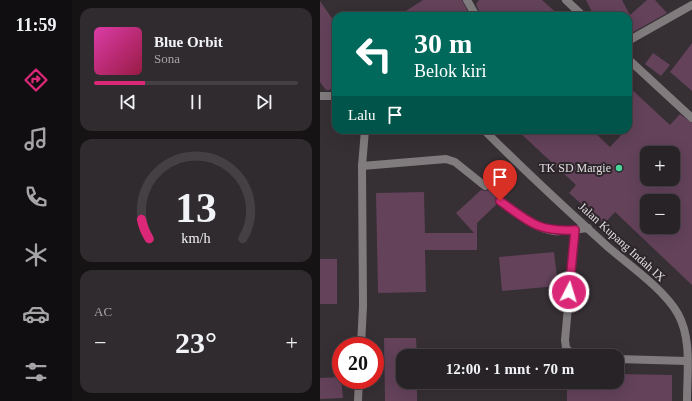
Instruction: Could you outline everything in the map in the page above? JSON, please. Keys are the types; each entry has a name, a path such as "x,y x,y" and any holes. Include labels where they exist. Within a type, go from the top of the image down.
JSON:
{"street":[{"path":"467,0 474,12"},
{"path":"566,0 579,12"},
{"path":"632,39 692,5"},
{"path":"632,63 692,118"},
{"path":"320,96 332,96"},
{"path":"361,337 363,306 362,166 366,134"},
{"name":"Jalan Kupang Indah IX","path":"488,134 588,228 664,296 678,314 685,331 687,401"},
{"path":"362,166 446,159 455,162 485,186"},
{"path":"500,201 530,223 554,231 588,228"},
{"path":"567,349 564,340 575,230"},
{"path":"624,359 687,360"},
{"path":"358,401 359,389"}],"building":[{"path":"423,0 462,0 468,12 404,12"},
{"path":"479,0 542,0 556,12 479,12 476,4"},
{"path":"586,0 622,0 628,12 592,12"},
{"path":"647,0 655,0 667,13 632,33 632,13"},
{"path":"320,1 332,18 332,88 326,90 320,82"},
{"path":"692,43 692,91 670,72"},
{"path":"653,53 670,65 661,76 645,64"},
{"path":"632,90 670,125 680,114 692,123 692,285 615,212 604,224 569,193 576,185 521,134 596,134 610,147 622,134 632,134"},
{"path":"493,179 508,194 504,197 496,197 496,205 477,223 477,250 425,250 426,292 378,293 376,193 424,192 425,233 474,233 456,213 481,190 489,190 489,182"},
{"path":"554,252 558,286 502,291 499,257"},
{"path":"320,259 337,259 337,304 320,304"},
{"path":"384,338 416,338 417,349 396,349 396,389 417,389 417,401 385,401"},
{"path":"624,374 672,375 672,401 567,401 567,389 624,389"},
{"path":"332,377 332,389 342,389 343,398 320,399 320,378"}],"place":[{"name":"TK SD Margie","path":"619,168"}],"route":[{"path":"500,201 530,223 554,231 575,230 569,292"}]}
